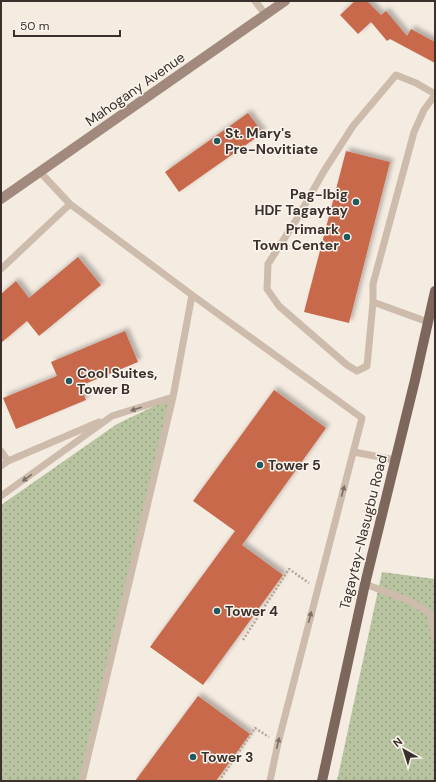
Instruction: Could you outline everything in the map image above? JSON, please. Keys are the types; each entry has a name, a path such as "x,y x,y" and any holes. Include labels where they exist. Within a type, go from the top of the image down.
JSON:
{"main road":[{"name":"Mahogany Avenue","path":"1,199 285,1"},
{"name":"Tagaytay-Nasugbu Road","path":"322,781 365,584 435,291"}],"lane":[{"path":"255,1 266,15"},
{"path":"396,75 416,83 435,94 424,110 414,132 374,284 367,366 358,371 347,365 279,306 268,290 268,264 353,126 396,75"},
{"path":"40,172 70,204 192,295 362,418 317,589 278,743 270,781"},
{"path":"1,269 70,204"},
{"path":"82,781 173,397 192,295"},
{"path":"373,302 428,322"},
{"path":"1,466 8,461 112,416 173,397"},
{"path":"1,496 112,416"},
{"path":"1,451 8,461"},
{"path":"354,452 395,460"},
{"path":"365,584 410,601 433,614 435,638"}],"path":[{"path":"243,640 289,569 317,589"},
{"path":"219,781 255,728 278,743"}],"green space":[{"path":"173,397 82,781 1,781 1,505 117,424"},
{"path":"382,572 435,579 435,781 337,781"}],"building":[{"path":"355,1 367,1 381,15 386,11 407,36 411,29 435,42 435,63 390,39 387,41 371,22 358,34 340,15"},
{"path":"248,113 263,133 179,192 165,172"},
{"name":"Primark Town Center","path":"346,151 390,162 349,323 304,312"},
{"path":"78,257 101,285 39,336 27,321 1,343 1,294 16,281 29,298"},
{"name":"Cool Suites, Tower B","path":"125,331 138,362 80,386 86,400 16,429 3,398 57,376 51,362"},
{"path":"274,390 326,428 242,545 283,575 203,685 150,647 235,531 193,501"},
{"name":"Tower 3","path":"198,696 250,734 216,781 135,781"}],"place":[{"name":"St. Mary's Pre-Novitiate","path":"217,141"},
{"name":"Pag-Ibig HDF Tagaytay","path":"356,202"},
{"name":"Primark Town Center","path":"347,237"},
{"name":"Cool Suites, Tower B","path":"69,381"},
{"name":"Tower 5","path":"260,465"},
{"name":"Tower 4","path":"217,611"},
{"name":"Tower 3","path":"193,757"}]}
